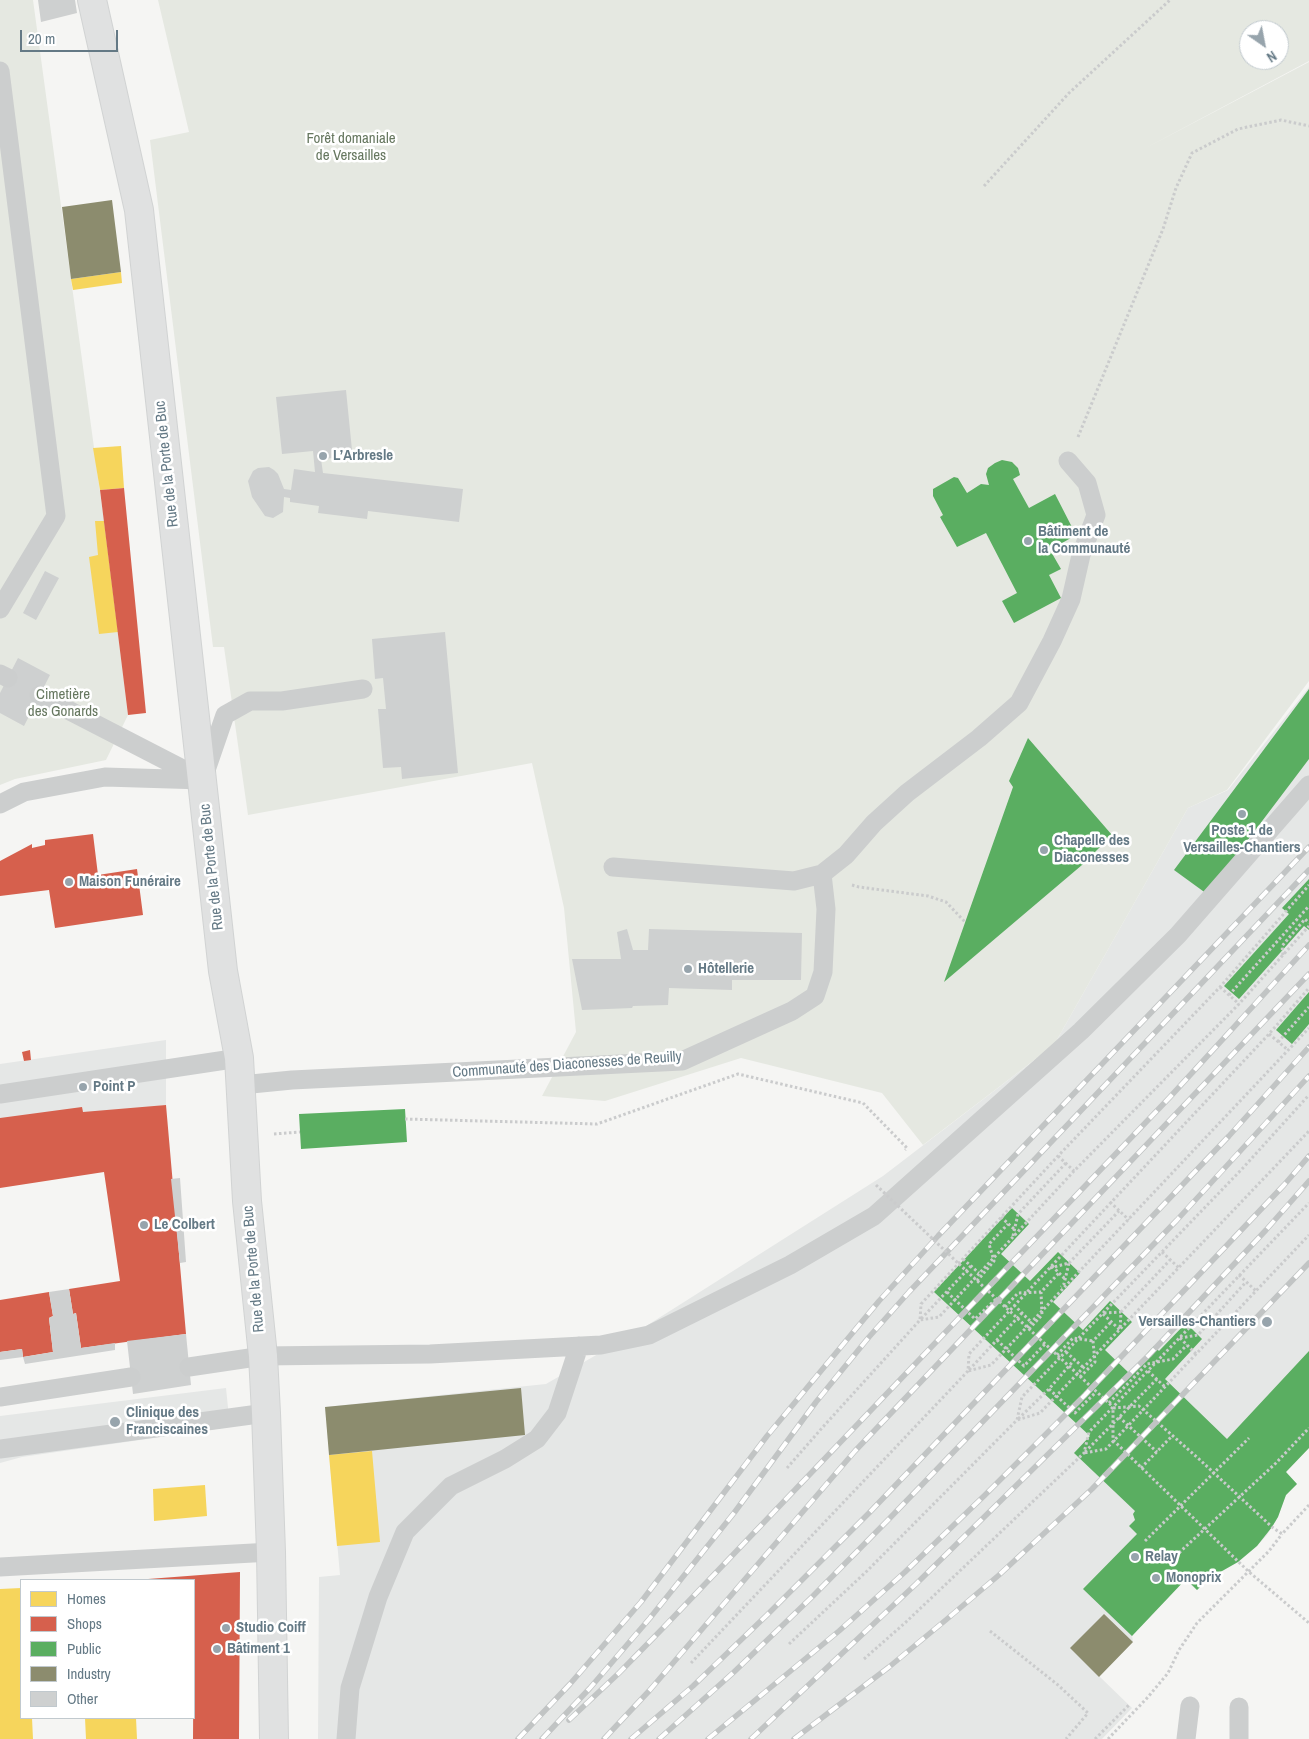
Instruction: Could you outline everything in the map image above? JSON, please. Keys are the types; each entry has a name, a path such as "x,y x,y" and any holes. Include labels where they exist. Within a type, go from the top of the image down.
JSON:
{"main road":[{"name":"Rue de la Porte de Buc","path":"92,0 139,210 224,971 239,1058 248,1210 263,1356 266,1412 271,1552 274,1739"}],"lane":[{"path":"0,71 56,516 0,609"},
{"path":"613,867 794,881 822,874 846,855 874,823 907,793 979,738 1019,703 1052,641 1071,599 1082,555 1096,515 1087,483 1068,461"},
{"path":"203,780 225,715 250,701 282,701 363,689"},
{"path":"39,695 203,780"},
{"path":"0,804 24,792 105,778 203,780"},
{"path":"189,1368 263,1356 391,1355 601,1345 649,1335 790,1265 874,1216 1081,1031 1178,935 1309,785"},
{"name":"Communauté des Diaconesses de Reuilly","path":"240,1085 292,1080 682,1061 792,1011 815,996 823,972 826,910 822,874"},
{"path":"0,1094 239,1058"},
{"path":"346,1739 350,1688 378,1597 405,1532 451,1486 505,1460 537,1439 557,1413 579,1346"},
{"path":"0,1397 131,1376"},
{"path":"0,1449 266,1412"},
{"path":"0,1567 271,1552"},
{"path":"1186,1739 1190,1706"},
{"path":"1239,1707 1239,1739"}],"path":[{"path":"984,186 1069,93 1170,0"},
{"path":"1068,461 1163,229 1176,188 1192,153 1238,129 1281,120 1309,126"},
{"path":"920,1320 921,1304 1058,1156 1220,987 1309,885"},
{"path":"859,887 928,896 946,902 965,922"},
{"path":"1228,995 1309,906"},
{"path":"920,1320 939,1317 1074,1171 1239,1004 1283,955 1309,925 1305,919 1282,946 1283,955"},
{"path":"1220,987 1239,1004"},
{"path":"968,1371 968,1354 1269,1034 1309,988"},
{"path":"1278,1042 1309,1007"},
{"path":"968,1371 991,1365 1309,1028"},
{"path":"1269,1034 1288,1050"},
{"path":"406,1119 597,1124 738,1074 863,1103 907,1148 900,1155"},
{"path":"1016,1420 1022,1397 1242,1169 1309,1095"},
{"path":"274,1134 300,1132"},
{"path":"1016,1420 1040,1413 1309,1132"},
{"path":"1058,1156 1074,1171"},
{"path":"993,1256 1013,1236 1018,1214 1066,1163"},
{"path":"874,1184 1113,1408 1113,1440 1248,1571 1309,1623"},
{"path":"1110,1202 1129,1220"},
{"path":"1084,1453 1089,1432 1239,1275 1298,1217 1309,1203"},
{"path":"1042,1308 1064,1284 1069,1263 1119,1211"},
{"path":"1001,1217 1017,1232"},
{"path":"977,1281 994,1261 989,1244 1008,1224"},
{"path":"1084,1453 1106,1450 1309,1235"},
{"path":"1162,1252 1179,1268"},
{"path":"963,1259 979,1273"},
{"path":"1095,1356 1120,1330 1121,1312 1170,1260"},
{"path":"1025,1293 1047,1268 1069,1263"},
{"path":"1051,1265 1069,1282"},
{"path":"787,1468 971,1266"},
{"path":"1029,1329 1042,1315 1042,1292 1059,1273"},
{"path":"1239,1275 1256,1291"},
{"path":"1156,1362 1179,1338 1198,1335 1246,1282"},
{"path":"947,1292 975,1318 996,1298"},
{"path":"1005,1307 1018,1293 1042,1292"},
{"path":"1014,1305 1030,1322"},
{"path":"1079,1339 1103,1313 1121,1312"},
{"path":"691,1663 1022,1314"},
{"path":"1102,1314 1120,1330"},
{"path":"1080,1377 1095,1362 1094,1341 1111,1322"},
{"path":"1057,1356 1072,1338 1094,1341"},
{"path":"1180,1338 1196,1354"},
{"path":"997,1340 1024,1366 1045,1344"},
{"path":"1109,1404 1147,1364 1173,1359 1187,1345"},
{"path":"1066,1352 1084,1368"},
{"path":"789,1644 867,1571 1049,1388 1075,1359"},
{"path":"1148,1370 1165,1387"},
{"path":"864,1658 906,1622 1084,1453 1157,1378"},
{"path":"1049,1388 1075,1413 1096,1392"},
{"path":"1113,1408 1139,1406 1282,1534"},
{"path":"1119,1417 1157,1452"},
{"path":"1168,1563 1276,1463 1309,1428"},
{"path":"1141,1468 1172,1436"},
{"path":"1145,1541 1249,1438"},
{"path":"1108,1739 1148,1698 1168,1674 1179,1650 1197,1623 1269,1551 1309,1505"},
{"path":"990,1631 1058,1685 1088,1713 1066,1739"},
{"path":"1095,1739 1129,1705"}],"shaded area":[{"path":"1309,687 1309,1448 1286,1472 1297,1484 1286,1495 1278,1517 1267,1535 1257,1546 1238,1562 1208,1579 1197,1590 1185,1580 1132,1636 1133,1642 1099,1676 1132,1708 1102,1739 318,1739 319,1577 340,1575 325,1407 546,1384 643,1328 883,1176 1054,1045 1188,808 1228,790"},
{"name":"Point P","path":"166,1040 166,1105 0,1125 0,1064"},
{"name":"Clinique des Franciscaines","path":"226,1388 230,1427 22,1457 0,1463 0,1416"}],"green space":[{"name":"Cimetière des Gonards","path":"0,0 33,0 104,521 128,715 106,760 15,779 0,785"},
{"name":"Forêt domaniale de Versailles","path":"158,0 1309,0 1309,61 1142,150 1309,62 1309,681 1227,790 1188,808 1054,1045 923,1145 882,1093 741,1058 605,1101 542,1096 576,1032 564,908 532,763 248,815 224,647 213,647 150,140 189,132"}],"building: Homes":[{"path":"121,272 122,283 73,290 71,279"},
{"path":"121,446 124,488 100,490 93,448"},
{"path":"95,521 104,521 118,632 99,634 89,557 98,555"},
{"path":"372,1451 380,1542 337,1546 329,1455"},
{"path":"205,1485 207,1516 154,1521 153,1489"},
{"path":"20,1588 20,1719 32,1719 33,1739 0,1739 0,1589"},
{"path":"85,1719 136,1719 137,1739 86,1739"}],"building: Shops":[{"path":"124,488 146,713 128,715 100,490"},
{"name":"Maison Funéraire","path":"93,834 98,875 137,869 143,915 55,928 49,890 0,896 0,861 32,844 32,848 45,845 45,840"},
{"path":"30,1050 31,1060 24,1061 22,1052"},
{"name":"Le Colbert","path":"166,1105 186,1334 81,1348 76,1313 73,1314 69,1289 120,1281 104,1172 0,1188 0,1118 82,1107 83,1112"},
{"path":"49,1292 53,1316 49,1318 53,1352 23,1357 22,1349 0,1352 0,1300"},
{"name":"Bâtiment 1","path":"240,1572 239,1739 193,1739 193,1719 195,1719 195,1579 148,1579"}],"building: Public":[{"name":"Bâtiment de la Communauté","path":"1002,460 1012,462 1018,468 1020,475 1013,479 1029,508 1055,494 1076,535 1050,550 1061,569 1049,575 1061,598 1014,623 1002,601 1017,593 986,533 957,547 940,517 943,515 933,496 933,489 954,477 958,478 967,493 981,484 989,485 986,474 988,468"},
{"name":"Poste 1 de Versailles-Chantiers","path":"1309,689 1309,759 1207,894 1174,870"},
{"name":"Chapelle des Diaconesses","path":"1028,738 1112,835 1082,865 944,982 1013,787 1009,781"},
{"path":"1309,879 1309,930 1304,926 1239,999 1224,986 1289,914 1282,908"},
{"path":"1309,992 1309,1024 1292,1044 1276,1030"},
{"path":"405,1109 407,1142 301,1149 299,1114"},
{"name":"Versailles-Chantiers","path":"1012,1208 1029,1224 1001,1254 1030,1281 1058,1252 1080,1273 1053,1302 1083,1330 1110,1301 1132,1322 1105,1350 1129,1373 1154,1346 1159,1351 1186,1323 1202,1339 1165,1379 1227,1439 1309,1351 1309,1448 1286,1472 1297,1484 1286,1495 1272,1527 1257,1546 1238,1562 1208,1579 1197,1590 1186,1579 1132,1636 1083,1589 1137,1534 1129,1526 1135,1520 1133,1514 1135,1511 1074,1453 1090,1436 934,1292"}],"building: Industry":[{"path":"112,200 121,272 71,279 62,207"},
{"path":"521,1388 525,1435 329,1455 325,1407"},
{"path":"1104,1614 1133,1642 1099,1677 1070,1648"}],"building: Other":[{"path":"38,0 75,0 77,13 41,22"},
{"name":"L’Arbresle","path":"346,390 352,450 333,452 334,458 321,459 323,473 463,489 459,522 368,511 367,519 318,513 319,506 290,502 290,498 284,497 283,512 273,518 265,516 252,497 248,481 253,471 258,468 269,467 278,474 284,489 291,490 294,469 315,472 313,451 282,454 276,397"},
{"path":"45,571 59,578 36,620 23,613"},
{"path":"445,632 458,773 402,779 401,767 383,768 378,709 386,709 383,678 375,679 372,639"},
{"path":"18,658 50,675 24,726 0,713 0,693"},
{"name":"Hôtellerie","path":"627,929 633,950 648,950 649,929 802,933 801,980 732,980 732,990 669,988 668,1005 582,1010 572,959 621,959 617,932"},
{"path":"180,1178 186,1262 180,1263 171,1179"},
{"path":"69,1289 73,1314 76,1313 81,1348 115,1343 115,1350 25,1364 23,1357 53,1352 49,1318 53,1316 49,1292"},
{"path":"186,1334 191,1385 133,1394 127,1341"},
{"path":"22,1349 23,1357 0,1360 0,1352"}],"railway":[{"path":"518,1739 570,1684 641,1602 767,1436 879,1301 938,1236 1309,847"},
{"path":"542,1739 590,1688 650,1618 734,1513 816,1402 869,1337 909,1292 1309,870"},
{"path":"569,1720 664,1627 1170,1097 1309,945"},
{"path":"604,1739 649,1691 855,1451 1309,974"},
{"path":"631,1739 693,1686 869,1513 1229,1136 1309,1047"},
{"path":"659,1739 734,1672 888,1520 1177,1220 1309,1076"},
{"path":"708,1739 839,1631 905,1572 985,1495 1085,1395 1284,1185 1309,1156"},
{"path":"751,1739 916,1584 1149,1355 1266,1230 1309,1181"},
{"path":"794,1739 889,1667 999,1575 1092,1489 1309,1263"}],"place":[{"name":"L’Arbresle","path":"323,456"},
{"name":"Bâtiment de la Communauté","path":"1028,541"},
{"name":"Poste 1 de Versailles-Chantiers","path":"1242,814"},
{"name":"Chapelle des Diaconesses","path":"1044,850"},
{"name":"Maison Funéraire","path":"69,882"},
{"name":"Hôtellerie","path":"688,969"},
{"name":"Point P","path":"83,1087"},
{"name":"Le Colbert","path":"144,1225"},
{"name":"Versailles-Chantiers","path":"1267,1322"},
{"name":"Clinique des Franciscaines","path":"115,1422"},
{"name":"Relay","path":"1135,1557"},
{"name":"Monoprix","path":"1156,1578"},
{"name":"Studio Coiff","path":"226,1628"},
{"name":"Bâtiment 1","path":"217,1649"}]}
